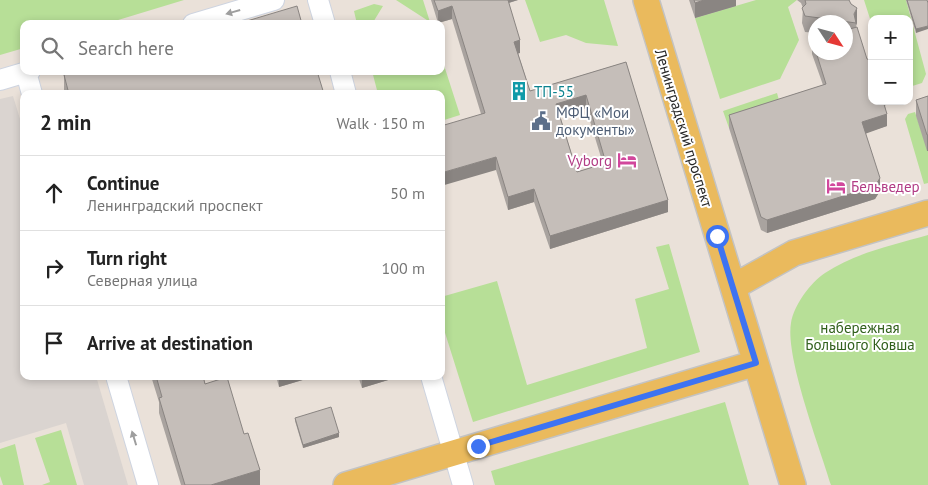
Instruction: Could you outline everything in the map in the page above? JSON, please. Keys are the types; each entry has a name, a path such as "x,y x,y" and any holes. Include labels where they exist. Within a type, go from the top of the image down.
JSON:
{"main road":[{"name":"Ленинградский проспект","path":"646,0 793,485"},
{"path":"733,287 794,253 928,213"},
{"path":"346,485 756,363"}],"street":[{"path":"206,20 274,0"},
{"path":"318,0 324,20"},
{"path":"0,80 20,74"},
{"path":"29,75 31,90"},
{"path":"341,75 345,90"},
{"path":"117,380 148,485"},
{"path":"432,380 463,485"}],"green space":[{"path":"0,0 184,0 118,20 20,20 20,49 0,55"},
{"path":"396,0 423,0 429,20"},
{"path":"525,0 604,0 618,46 586,43 566,35 540,42"},
{"path":"756,0 797,0 788,7 799,40 780,79 720,99 695,18"},
{"path":"864,0 906,0 910,15 869,15"},
{"path":"374,4 383,6 374,20 356,20 354,11"},
{"path":"913,26 926,74 922,83 913,86"},
{"path":"445,68 460,115 445,120 445,90 377,90 373,75 445,75"},
{"path":"777,93 782,111 729,128 723,111"},
{"path":"915,112 928,151 928,183 924,184 905,119 908,114"},
{"name":"набережная Большого Ковша","path":"928,235 928,485 831,485 793,357 791,323 795,309 808,288 819,277 837,266 875,250"},
{"path":"669,244 700,352 473,422 445,333 445,296 497,281 527,385 647,348 635,299 669,289 656,247"},
{"path":"725,402 749,485 495,485 491,471"},
{"path":"61,430 77,485 42,485 50,482 35,438"},
{"path":"15,444 24,485 3,485 0,476 0,449"}],"shaded area":[{"path":"13,96 20,119 20,380 97,380 128,485 84,485 66,423 0,443 0,99"}],"building":[{"path":"434,0 508,0 520,40 514,42 530,91 626,62 668,200 550,236 534,189 508,197 496,157 445,172 445,125 485,113 452,6 438,11","holes":["586,95 606,163 577,172 556,104"]},
{"path":"805,0 849,0 857,8 854,14 856,23 853,23 853,15 805,16 802,8 806,4"},
{"path":"907,0 927,0 928,26 916,29"},
{"path":"297,6 301,20 250,20"},
{"path":"857,27 868,59 868,105 884,105 887,114 862,122 880,178 875,186 767,220 761,217 729,115 826,84 818,60 853,60 853,28"},
{"path":"64,75 318,75 323,90 68,90"},
{"path":"928,96 928,135 927,135 916,100"},
{"path":"157,380 204,380 205,384 218,380 228,380 244,434 248,433 260,470 211,485 185,485 159,398 162,397"},
{"path":"331,407 339,433 303,445 295,418"}],"place":[{"name":"ТП-55","path":"519,91"},
{"name":"МФЦ «Мои документы»","path":"541,121"},
{"name":"Vyborg","path":"627,160"},
{"name":"Бельведер","path":"836,186"}],"route":[{"path":"478,446 756,363 717,236"}]}
